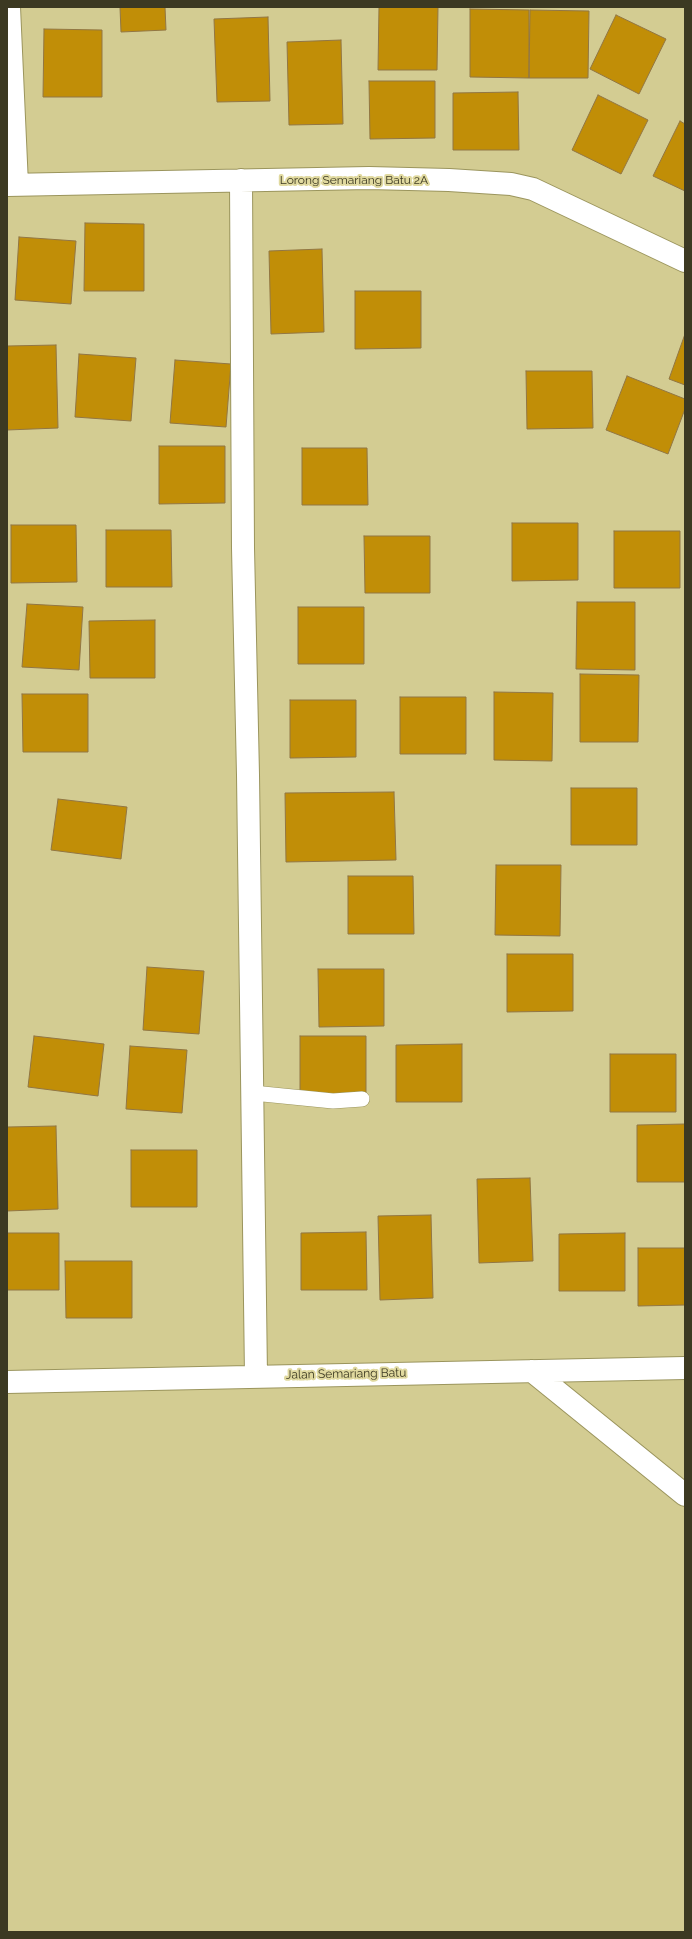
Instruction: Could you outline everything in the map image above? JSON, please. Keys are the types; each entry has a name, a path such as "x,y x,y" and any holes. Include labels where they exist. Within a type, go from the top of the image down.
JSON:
{"street":[{"path":"9,7 12,185"},
{"name":"Lorong Semariang Batu 2A","path":"12,185 369,178 463,180 511,184 546,195 685,261"},
{"path":"241,180 243,548 253,1093 256,1376"},
{"name":"Jalan Semariang Batu","path":"7,1382 685,1368"},
{"path":"532,1371 685,1495"}],"lane":[{"path":"253,1093 334,1101 362,1099"}],"building":[{"path":"120,7 165,7 166,30 121,32"},
{"path":"379,7 438,7 437,70 378,70"},
{"path":"470,9 529,10 529,78 470,77"},
{"path":"530,10 589,11 588,78 529,78"},
{"path":"616,15 666,39 639,94 590,69"},
{"path":"268,17 270,101 217,102 214,19"},
{"path":"44,29 102,30 102,97 43,97"},
{"path":"341,40 343,124 289,125 287,42"},
{"path":"369,81 435,81 435,138 370,139"},
{"path":"518,92 519,150 453,150 453,93"},
{"path":"598,95 648,120 621,174 572,150"},
{"path":"680,121 685,124 685,191 653,176"},
{"path":"85,223 144,224 144,291 84,291"},
{"path":"19,237 76,241 71,304 15,300"},
{"path":"322,249 324,332 271,334 269,251"},
{"path":"355,291 421,291 421,348 355,349"},
{"path":"685,334 685,385 669,379"},
{"path":"56,345 58,428 7,430 7,346"},
{"path":"79,354 136,358 131,421 75,417"},
{"path":"175,360 231,364 226,427 170,423"},
{"path":"526,371 592,371 593,428 527,429"},
{"path":"627,376 685,399 685,409 668,454 606,430"},
{"path":"159,446 225,446 225,503 159,504"},
{"path":"302,448 367,448 368,505 302,505"},
{"path":"512,523 578,523 578,580 512,581"},
{"path":"11,525 76,525 77,582 11,583"},
{"path":"106,530 171,530 172,587 106,587"},
{"path":"614,531 680,531 680,588 614,588"},
{"path":"364,536 430,536 430,593 365,593"},
{"path":"577,602 635,602 635,670 576,669"},
{"path":"27,604 83,607 79,670 22,667"},
{"path":"298,607 364,607 364,664 298,664"},
{"path":"155,620 155,678 90,678 89,621"},
{"path":"580,674 639,675 638,742 580,742"},
{"path":"494,692 553,693 552,761 494,760"},
{"path":"22,694 88,694 88,752 23,752"},
{"path":"400,697 466,697 466,754 400,754"},
{"path":"290,700 356,700 356,757 290,758"},
{"path":"571,788 637,788 637,845 571,845"},
{"path":"394,792 396,860 286,862 285,793"},
{"path":"58,799 127,807 121,859 51,850"},
{"path":"496,865 561,865 560,936 495,935"},
{"path":"348,876 413,876 414,934 348,934"},
{"path":"507,954 573,954 573,1011 507,1012"},
{"path":"147,967 204,971 199,1034 143,1030"},
{"path":"318,969 384,969 384,1026 319,1027"},
{"path":"34,1036 104,1044 98,1096 28,1087"},
{"path":"300,1036 366,1036 366,1093 300,1094"},
{"path":"462,1044 462,1102 396,1102 396,1045"},
{"path":"130,1046 187,1050 182,1113 126,1109"},
{"path":"610,1054 676,1054 676,1112 610,1112"},
{"path":"685,1124 685,1182 637,1182 637,1125"},
{"path":"56,1126 58,1209 7,1211 7,1127"},
{"path":"131,1150 197,1150 197,1207 131,1207"},
{"path":"530,1178 533,1261 479,1263 477,1179"},
{"path":"431,1215 433,1298 380,1300 378,1216"},
{"path":"366,1232 367,1290 301,1290 301,1233"},
{"path":"7,1233 59,1233 59,1290 7,1290"},
{"path":"625,1233 625,1291 559,1291 559,1234"},
{"path":"638,1248 685,1248 685,1305 638,1306"},
{"path":"65,1261 132,1261 132,1318 66,1318"}]}
